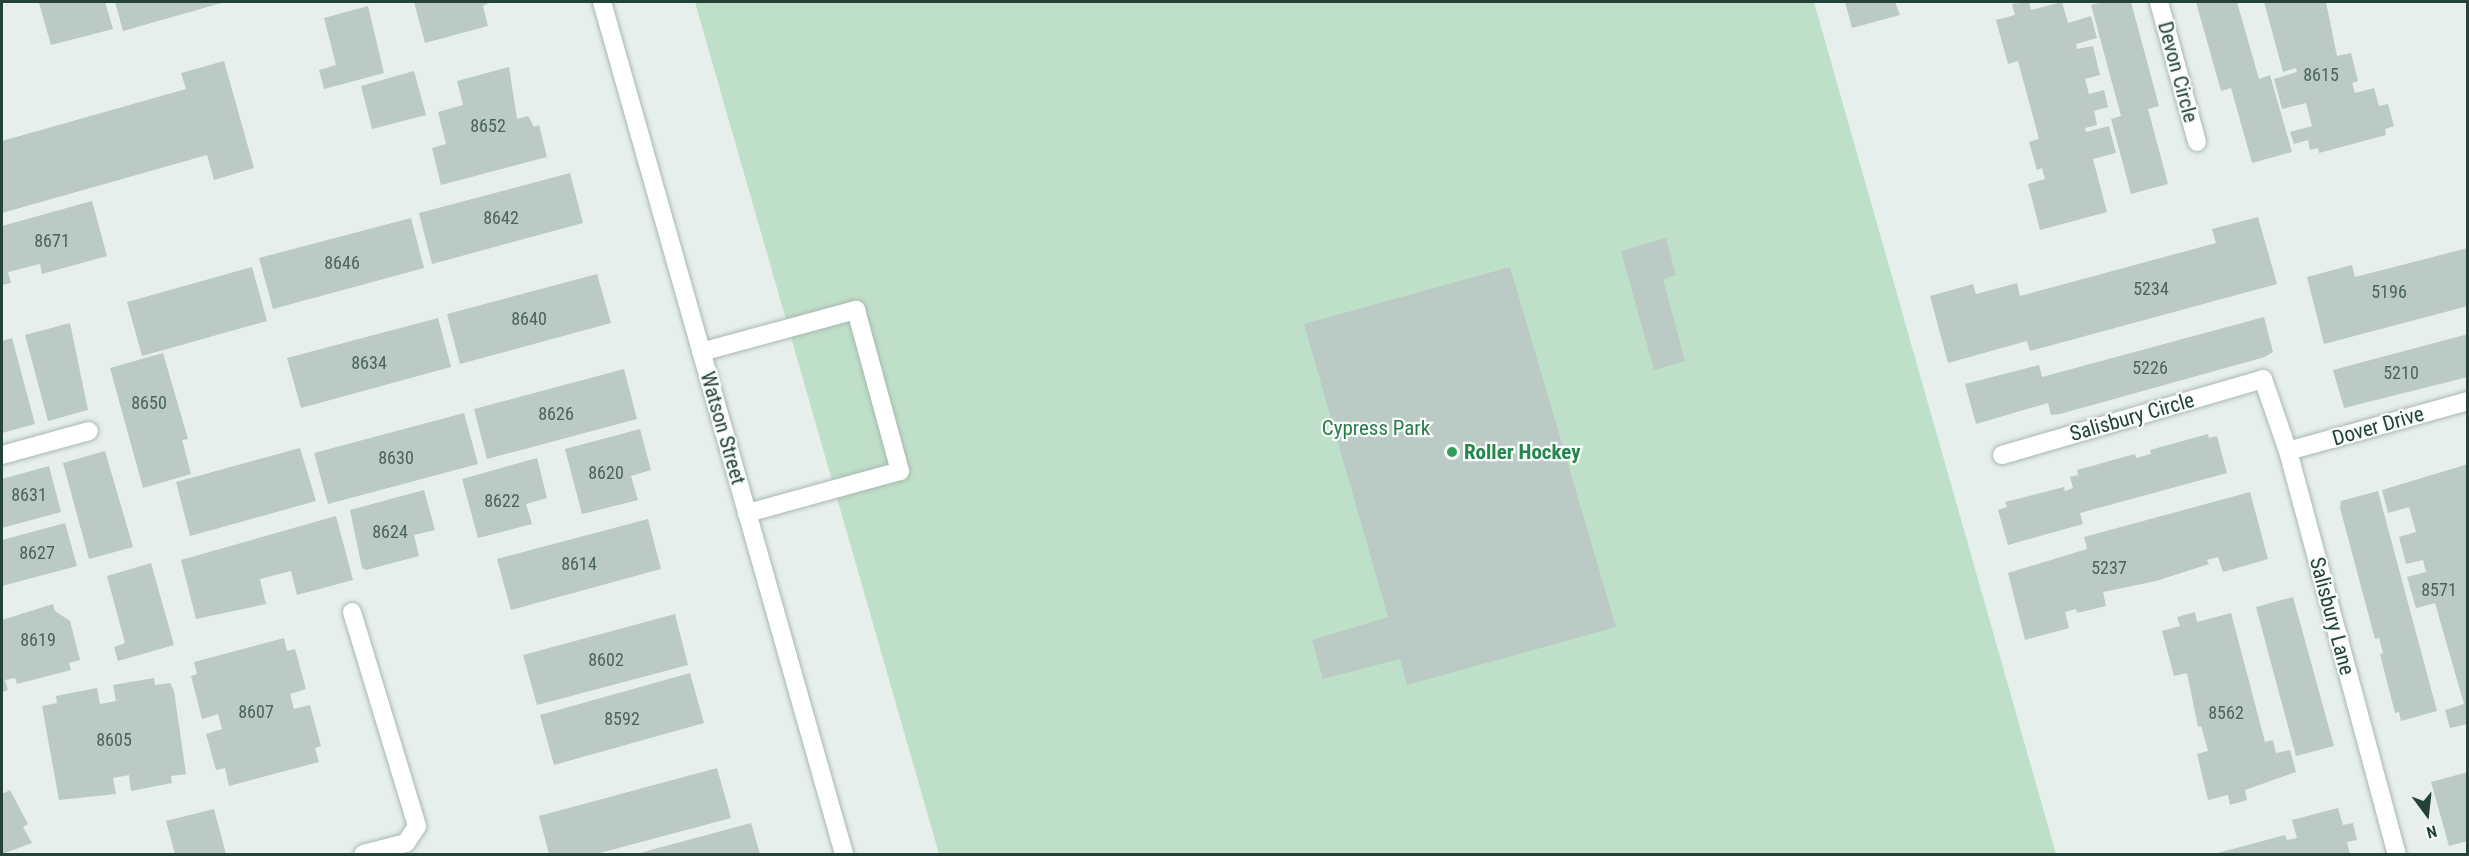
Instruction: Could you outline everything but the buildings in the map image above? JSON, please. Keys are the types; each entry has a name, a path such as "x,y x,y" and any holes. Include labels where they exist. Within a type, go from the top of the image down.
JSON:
{"street":[{"name":"Watson Street","path":"602,2 844,855"},
{"name":"Devon Circle","path":"2159,2 2197,142"},
{"path":"702,352 856,310 900,471 747,513"},
{"name":"Salisbury Lane","path":"2263,379 2288,451 2397,855"},
{"name":"Salisbury Circle","path":"2002,455 2263,379"},
{"name":"Dover Drive","path":"2288,451 2468,401"},
{"path":"2,455 89,431"},
{"path":"352,612 417,826 406,843 363,855"}],"green space":[{"name":"Cypress Park","path":"695,2 1814,2 2056,854 939,854"}],"place":[{"name":"Roller Hockey","path":"1452,452"}]}
